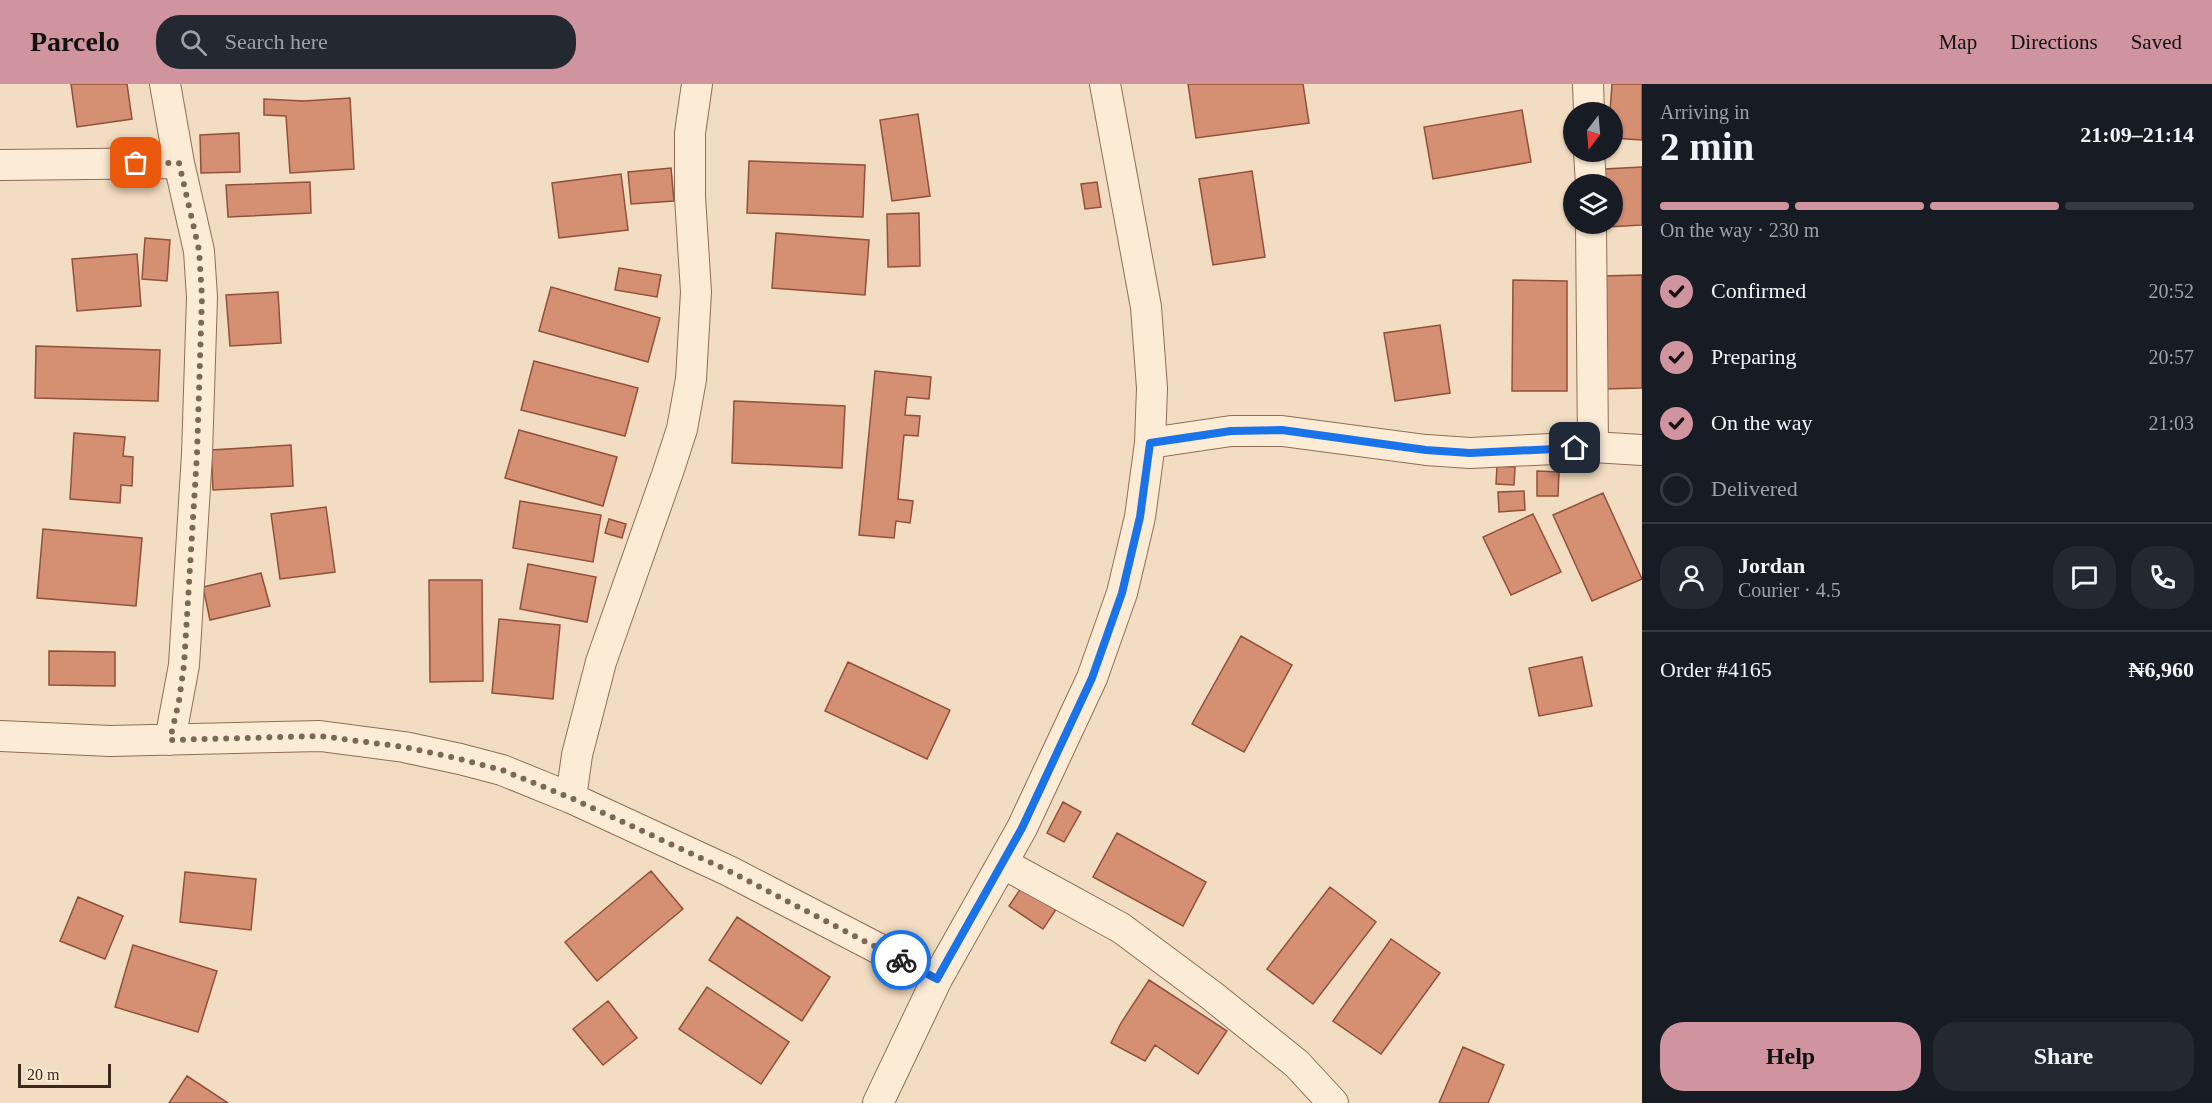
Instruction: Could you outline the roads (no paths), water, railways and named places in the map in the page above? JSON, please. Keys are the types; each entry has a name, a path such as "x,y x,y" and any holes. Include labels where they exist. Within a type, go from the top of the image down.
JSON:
{"street":[{"path":"165,84 179,163 199,250 202,297 197,454 184,665 170,740"},
{"path":"571,798 577,755 601,662 669,472 682,429 691,379 696,292 690,197 690,133 697,84"},
{"path":"878,1103 937,979 1004,864 1092,678 1122,593 1140,517 1150,443 1152,388 1146,307 1105,84"},
{"path":"1588,84 1589,102"},
{"path":"0,165 179,163"},
{"path":"1591,234 1593,447"},
{"path":"1150,443 1231,431 1282,430 1426,450 1470,453 1593,447 1642,450"},
{"path":"0,736 110,741 320,736 404,747 460,759 502,770 571,798 729,871 937,979"},
{"path":"1004,864 1121,928 1297,1064 1333,1103"}]}
